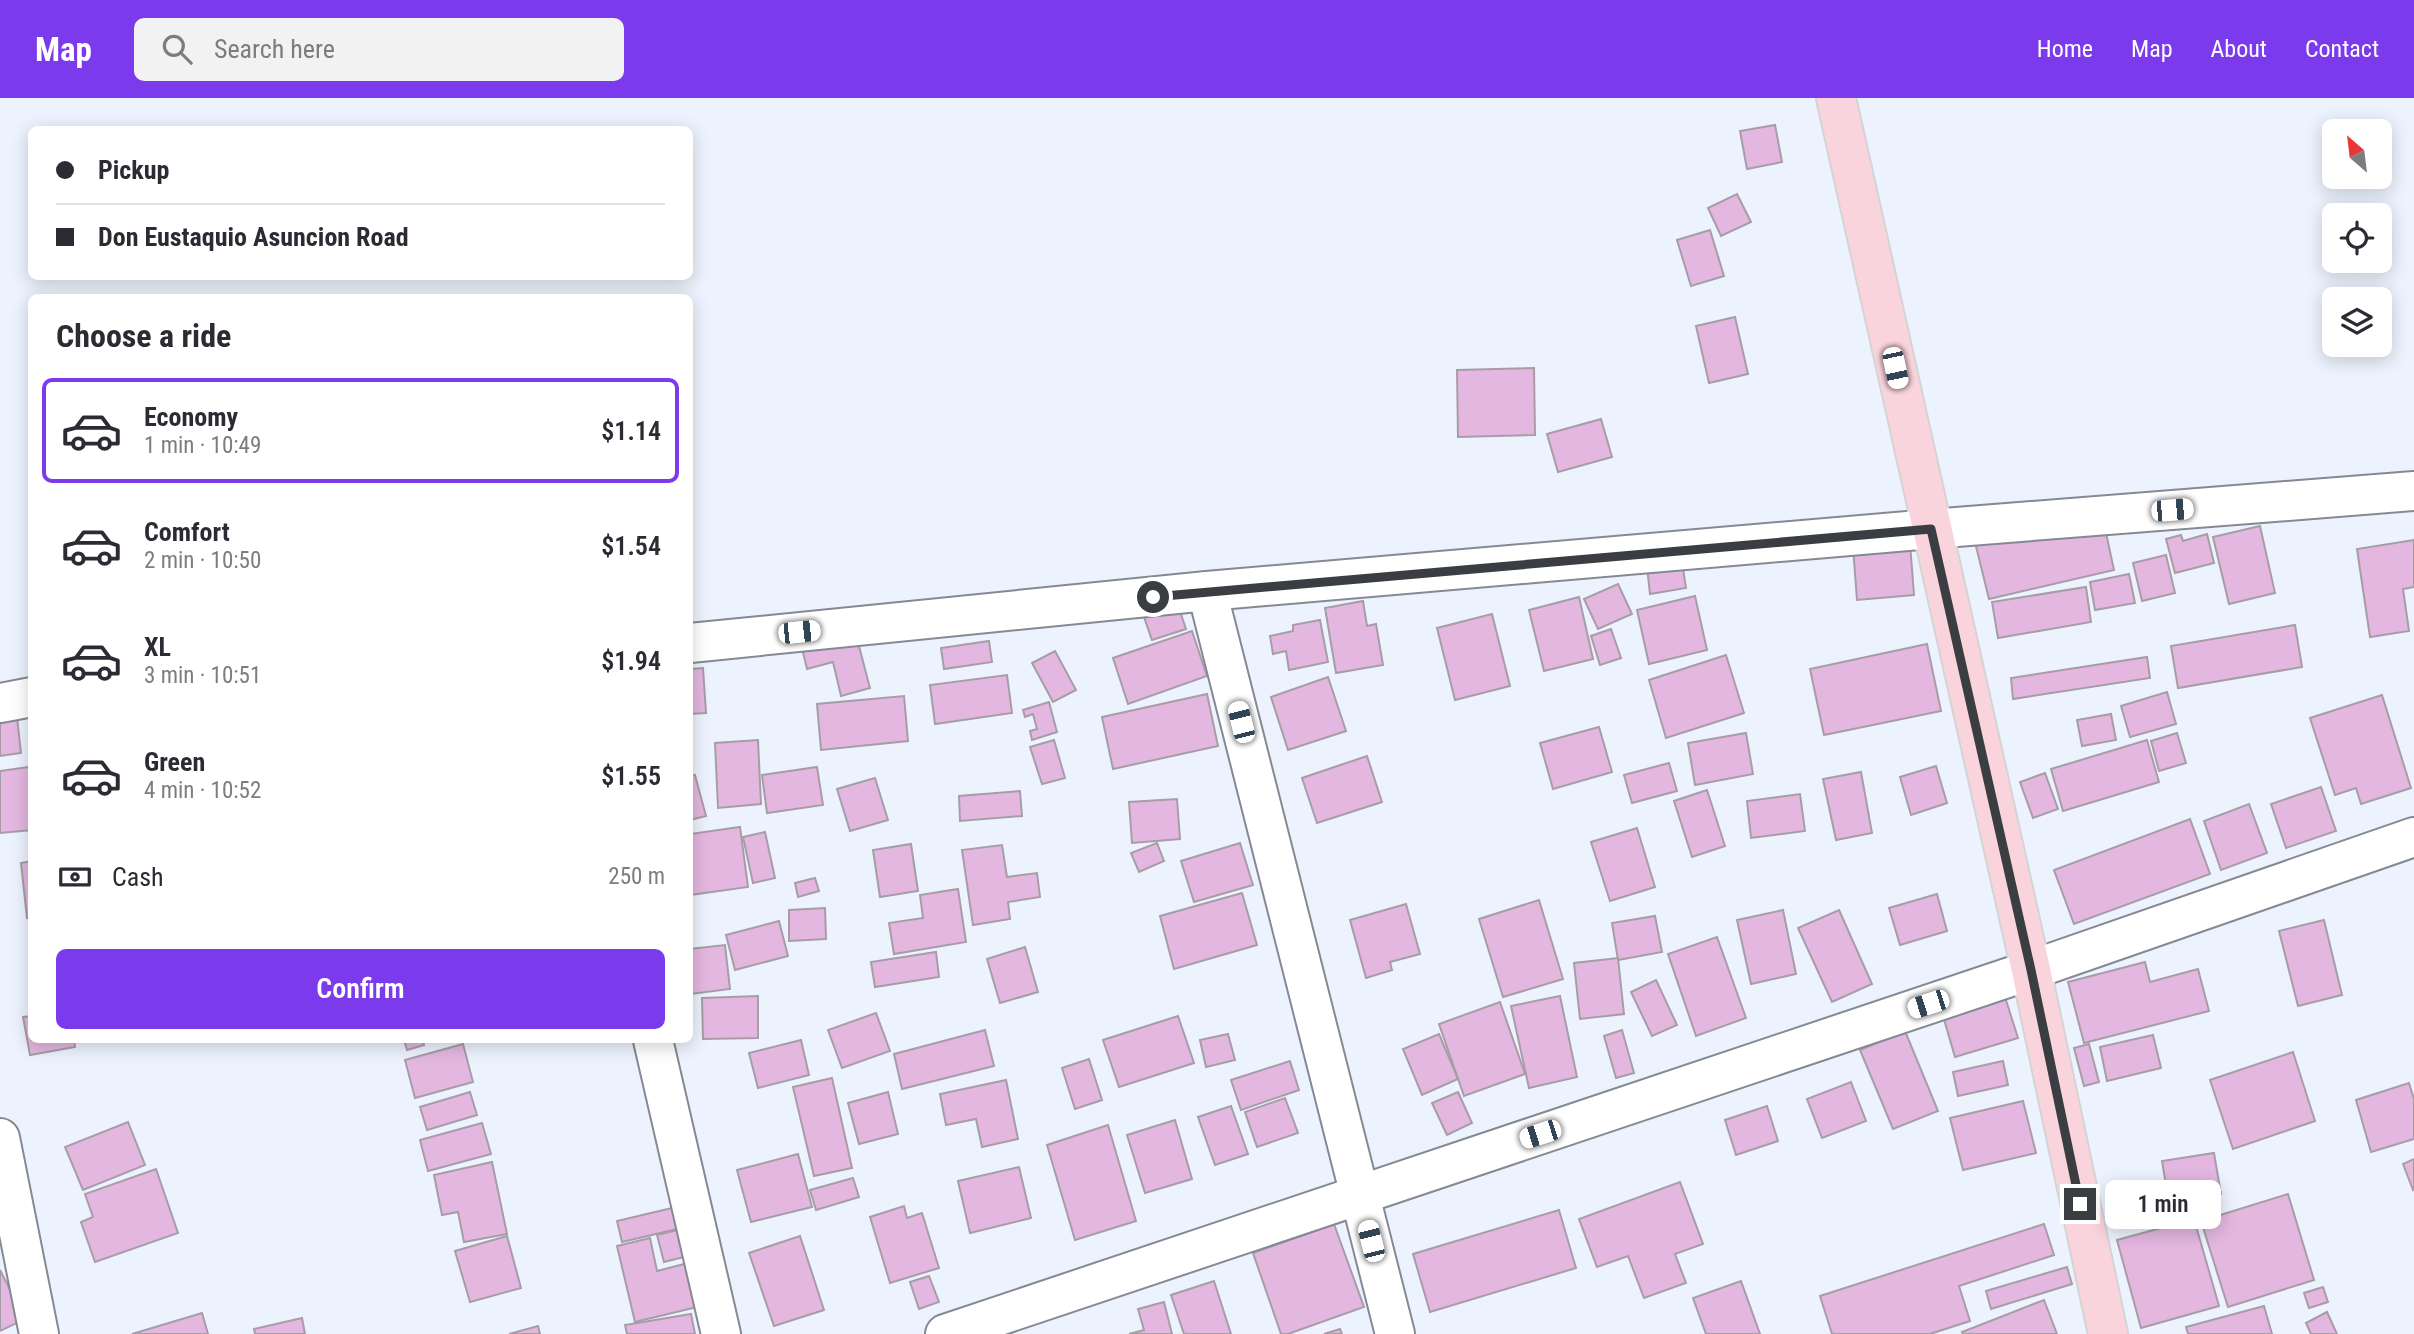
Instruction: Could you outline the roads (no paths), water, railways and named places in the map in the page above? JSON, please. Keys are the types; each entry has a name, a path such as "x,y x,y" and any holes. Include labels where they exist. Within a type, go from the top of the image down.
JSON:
{"main road":[{"path":"1836,98 2031,970 2108,1334"}],"street":[{"path":"693,643 1208,591 2414,491"},
{"path":"1208,591 1395,1334"},
{"path":"0,703 28,698"},
{"path":"946,1334 2031,970 2414,837"},
{"path":"654,1043 721,1334"},
{"path":"0,1138 39,1334"}]}
